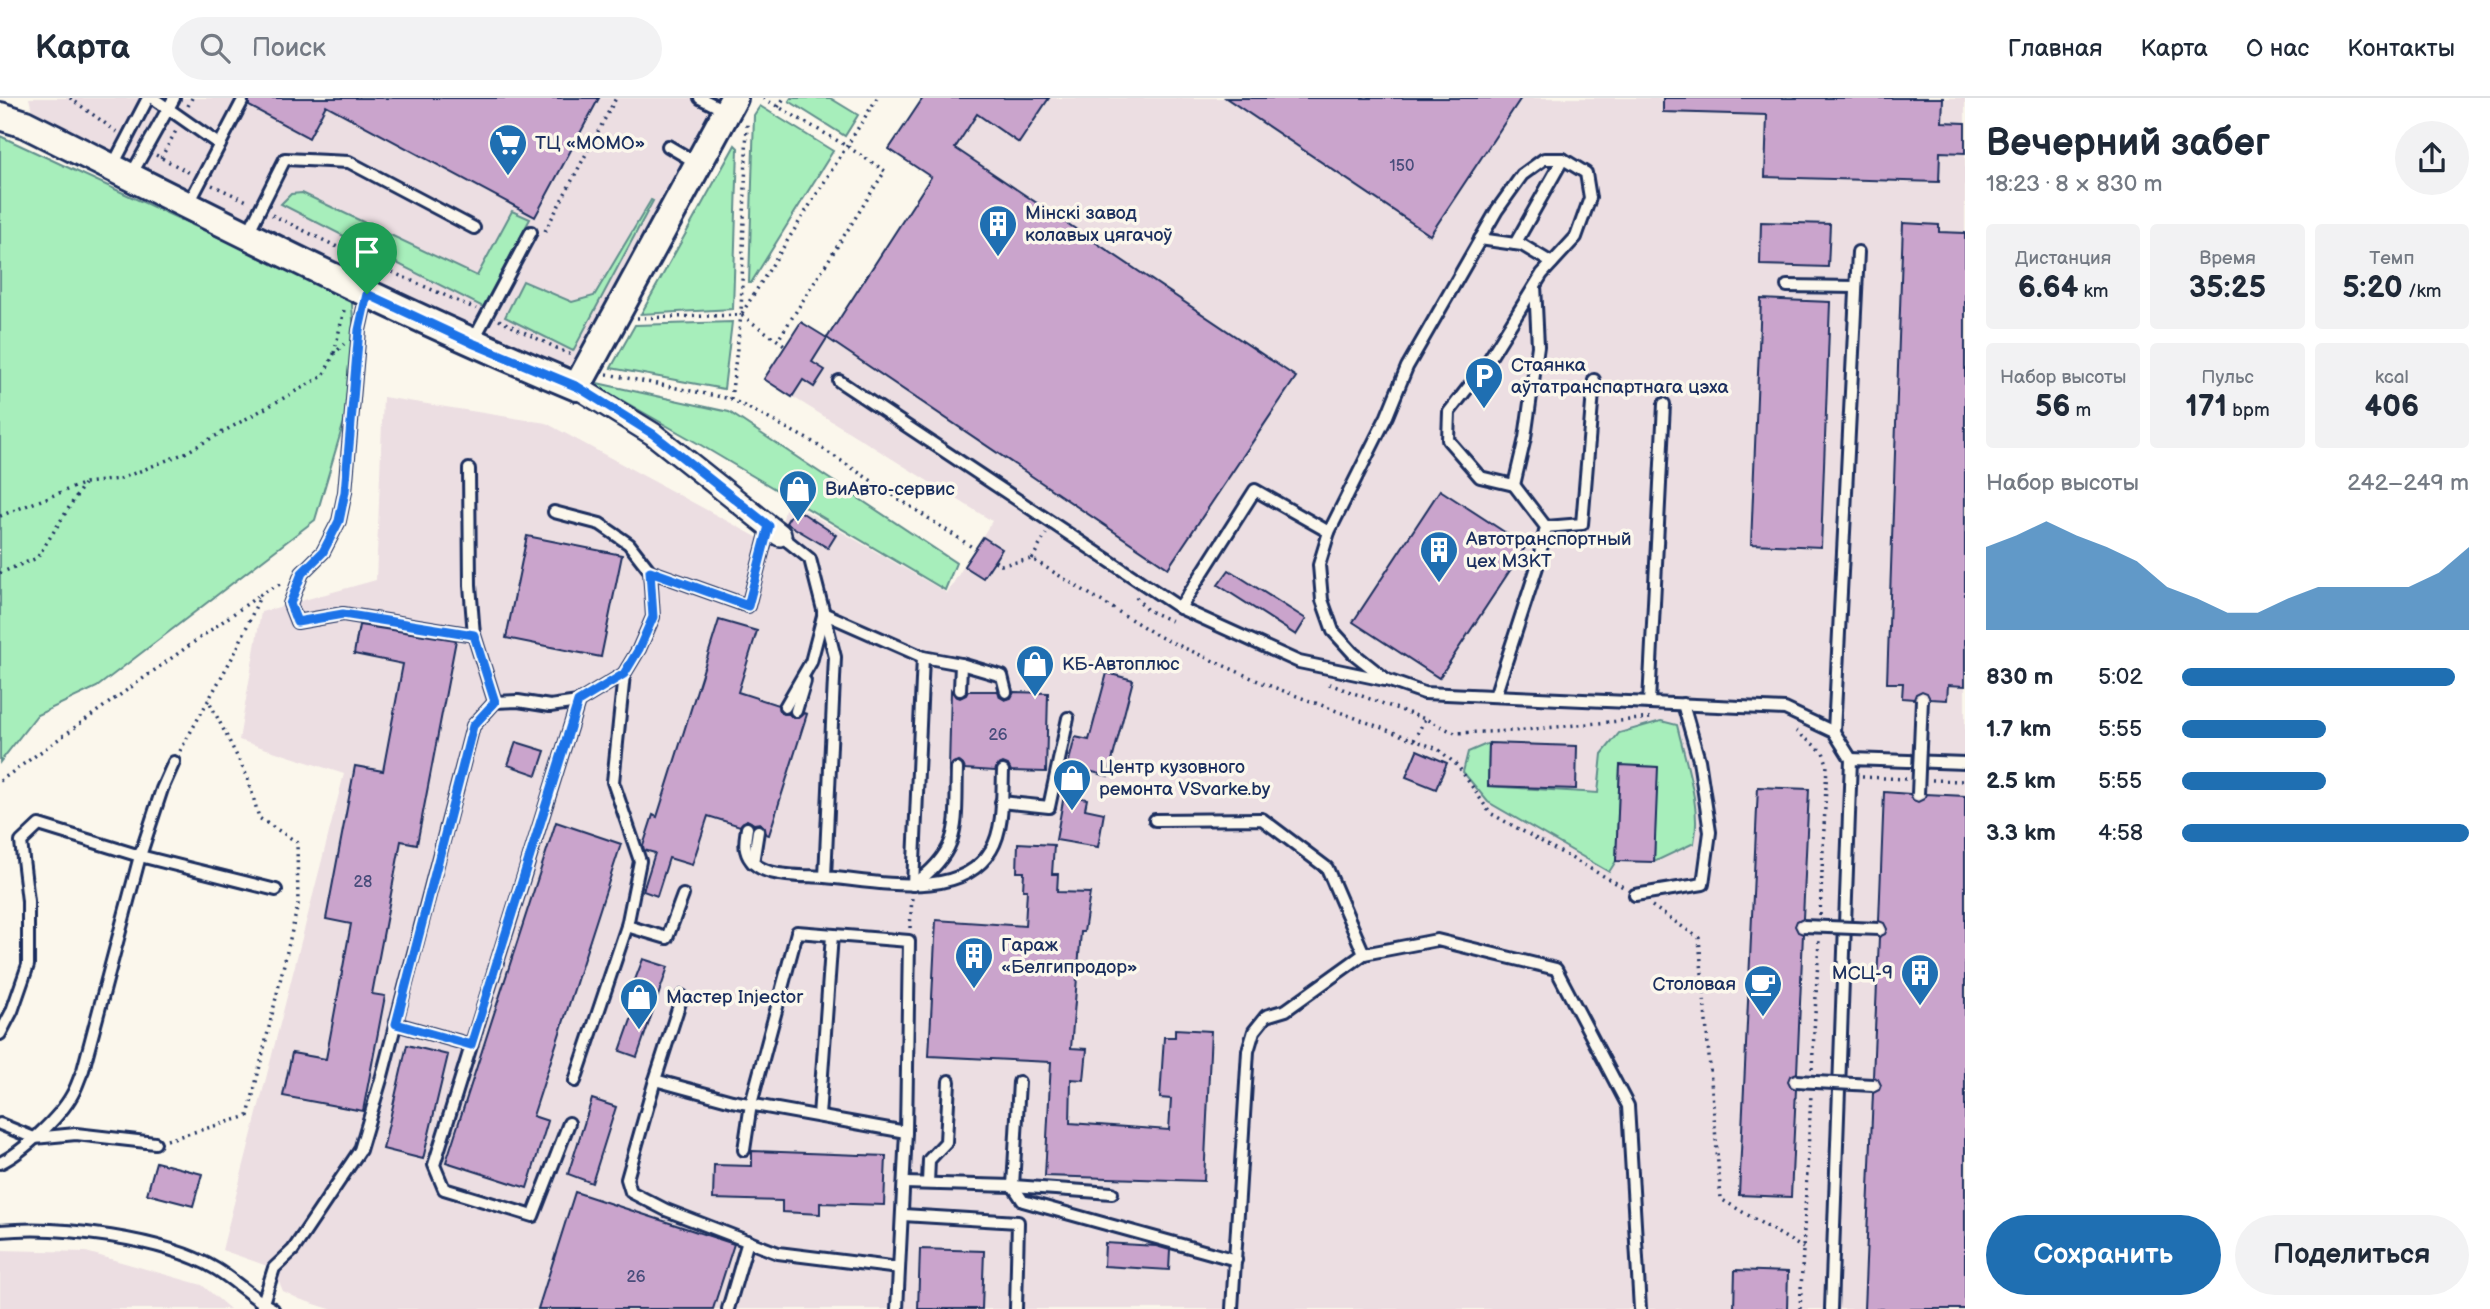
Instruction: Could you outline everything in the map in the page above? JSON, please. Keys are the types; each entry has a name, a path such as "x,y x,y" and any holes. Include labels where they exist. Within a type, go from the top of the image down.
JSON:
{"street":[{"path":"0,102 12,120 247,235 356,299 578,387 653,434 775,531"},
{"path":"578,387 697,163 736,107"}],"lane":[{"path":"121,172 150,98 219,145"},
{"path":"121,172 174,98"},
{"path":"700,98 736,107"},
{"path":"188,205 242,102"},
{"path":"668,146 697,163"},
{"path":"247,235 285,159 349,162 474,228"},
{"path":"1387,680 1353,653 1333,631 1322,600 1319,565 1329,532 1387,416 1407,366 1497,210 1522,174 1544,159 1563,159 1586,173 1590,198 1576,237 1535,285 1485,366 1449,412 1448,440 1480,477 1514,485 1546,527 1537,567 1495,696"},
{"path":"1515,244 1563,159"},
{"path":"472,343 531,232"},
{"path":"1480,239 1522,245 1552,263"},
{"path":"1834,732 1858,251"},
{"path":"1514,485 1525,438 1538,346 1535,285"},
{"path":"1787,286 1856,287"},
{"path":"356,299 359,330 345,492 339,521 323,552 302,573 290,604 297,622 343,614 474,635"},
{"path":"1546,527 1583,524 1594,380"},
{"path":"839,381 1180,608 1300,662 1387,680 1424,693 1785,709 1834,732 1851,759 1831,1309"},
{"path":"1649,703 1664,404"},
{"path":"469,469 470,585 474,635 495,702"},
{"path":"1180,608 1255,490 1329,532"},
{"path":"554,513 600,524 629,544 650,571 748,606 775,531 810,559 835,657 825,877"},
{"path":"575,1081 627,926 640,861 613,782 624,674 653,617 650,571"},
{"path":"824,613 923,657 1002,676 1006,692"},
{"path":"791,709 811,662 824,613"},
{"path":"913,885 923,657"},
{"path":"960,690 961,664"},
{"path":"262,1306 274,1268 293,1250 360,1150 396,1024 473,726 495,702 518,701 550,706 578,702 624,674"},
{"path":"1919,794 1922,699"},
{"path":"569,1122 533,1216 444,1188 434,1166 578,702"},
{"path":"1635,895 1703,884 1710,832 1699,760 1683,705"},
{"path":"1001,802 1049,807 1068,718"},
{"path":"1851,759 1965,764"},
{"path":"0,1163 34,1138 62,1110 73,1094 83,1070 140,856 162,789 174,762"},
{"path":"913,885 930,873 951,845 955,825 957,769"},
{"path":"753,830 752,864 766,872 913,885 945,883 981,864 992,850 999,831 1003,771"},
{"path":"1155,820 1262,820 1327,868 1364,954"},
{"path":"0,1034 12,1011 28,965 28,901 21,842 39,825 140,856 276,890"},
{"path":"627,926 667,938 683,895"},
{"path":"1803,926 1879,929"},
{"path":"744,1150 751,1104 797,932 909,941 906,1132 897,1309"},
{"path":"819,1116 832,935"},
{"path":"1232,1309 1248,1051 1254,1031 1266,1016 1286,1010 1364,954 1437,940 1556,969 1628,1106 1640,1309"},
{"path":"682,996 654,1080 628,1179 631,1192 666,1210 778,1253 899,1268"},
{"path":"396,1024 471,1045"},
{"path":"654,1080 751,1104 906,1132"},
{"path":"928,1183 929,1160 946,1142 948,1081"},
{"path":"1018,1082 1013,1186 1023,1201 1236,1261"},
{"path":"1796,1082 1873,1085"},
{"path":"0,1124 34,1138 76,1134 155,1143"},
{"path":"904,1183 1013,1186 1112,1193"},
{"path":"903,1215 1018,1222 1016,1309"},
{"path":"0,1231 66,1230 143,1242 215,1269 262,1306 274,1309"},
{"path":"728,1309 748,1241"}],"path":[{"path":"543,236 616,98"},
{"path":"763,98 845,145 885,172 778,340"},
{"path":"778,107 784,98"},
{"path":"741,315 845,145 877,98"},
{"path":"732,399 741,315 736,107"},
{"path":"272,215 575,356"},
{"path":"0,516 85,483 120,479 185,453 323,376 356,299"},
{"path":"628,318 741,315 786,346"},
{"path":"334,354 359,330"},
{"path":"602,373 732,399 811,441 975,548"},
{"path":"0,573 37,558 85,483"},
{"path":"1032,559 1047,532"},
{"path":"995,561 1001,565 1032,559 1160,637 1265,684 1438,749 1458,766 1490,813 1635,895 1699,938 1721,1199 1803,1248"},
{"path":"0,780 261,594 302,573"},
{"path":"1131,589 1147,610 1183,626"},
{"path":"174,762 237,649 261,594"},
{"path":"1328,684 1425,719 1455,733 1686,717"},
{"path":"155,1143 248,1116 298,905 297,842 259,818 248,778 208,699"},
{"path":"1414,740 1425,719"},
{"path":"1794,729 1822,752 1827,764 1819,927"},
{"path":"1827,776 1913,779"},
{"path":"1927,780 1965,781"},
{"path":"909,941 913,885"},
{"path":"1812,1072 1819,940"},
{"path":"1800,1309 1811,1085"}],"shaded area":[{"path":"29,98 724,98 574,365 543,366 32,111"},
{"path":"923,98 1965,98 1965,1309 330,1309 283,1291 273,1268 222,1250 344,774 239,740 261,612 376,580 383,397 546,423 777,548 787,500 947,593 992,521 764,379 801,322 827,338 930,178 889,149"},
{"path":"0,1250 86,1252 202,1285 230,1309 0,1309"}],"green space":[{"path":"791,98 830,98 858,115 845,136 789,101"},
{"path":"760,106 833,151 749,283 754,115"},
{"path":"0,136 346,296 352,304 354,338 346,415 315,520 97,687 37,715 0,762"},
{"path":"735,145 738,148 733,309 641,314"},
{"path":"302,193 477,276 512,211 530,219 483,307 281,204 291,194"},
{"path":"651,200 653,201 573,351 505,317 523,281 572,302 594,296"},
{"path":"732,322 724,389 611,368 635,325"},
{"path":"597,383 729,412 956,563 945,590 595,385"},
{"path":"1661,721 1677,725 1692,784 1696,829 1694,843 1654,862 1657,767 1620,766 1616,861 1609,872 1488,802 1463,772 1468,752 1489,743 1488,786 1598,793 1602,754 1619,733"}],"building":[{"name":"ТЦ «МОМО»","path":"249,98 599,98 535,217 326,105 309,138 249,106"},
{"name":"Мінскі завод колавых цягачоў","path":"923,98 1049,98 1019,143 977,114 955,148 1296,377 1168,568 827,338 931,177 889,149"},
{"path":"1226,98 1521,98 1430,235"},
{"path":"1663,98 1943,98 1942,122 1965,123 1965,153 1940,152 1939,182 1765,177 1767,115 1663,112"},
{"path":"1761,222 1830,224 1828,267 1760,265"},
{"path":"1903,223 1939,225 1939,232 1965,233 1965,686 1948,685 1947,700 1930,699 1927,693 1922,691 1916,694 1914,699 1902,698 1903,683 1887,683"},
{"path":"1761,299 1830,302 1821,547 1751,544"},
{"path":"801,322 827,338 812,362 825,370 814,387 803,380 792,397 764,379"},
{"name":"Автотранспортный цех МЗКТ","path":"1440,490 1526,546 1439,678 1353,622"},
{"path":"795,508 836,535 828,548 786,523"},
{"path":"527,536 622,555 601,657 506,638"},
{"path":"983,537 1002,549 983,578 964,566"},
{"path":"1229,570 1306,619 1296,635 1218,585"},
{"path":"719,620 757,631 738,692 778,705 781,713 789,714 793,718 807,714 769,835 760,823 754,824 747,820 740,826 708,816 692,865 669,858 657,896 643,891 655,853 644,850 643,846 653,815 657,817"},
{"path":"359,625 456,640 417,844 401,841 372,994 385,996 363,1111 283,1096 292,1053 326,1059 351,924 326,919 355,766 383,771 403,664 354,654"},
{"path":"1107,673 1133,680 1108,776 1081,769 1080,773 1066,773 1075,737 1089,740"},
{"path":"951,690 960,698 968,691 998,691 1000,697 1005,700 1011,698 1014,692 1048,693 1046,772 1011,771 1008,765 1003,763 997,766 995,771 965,769 958,761 949,769"},
{"path":"516,742 545,751 537,775 508,765"},
{"path":"1489,743 1577,746 1576,789 1488,786"},
{"path":"1417,750 1447,763 1436,789 1406,777"},
{"path":"1620,765 1658,767 1654,862 1616,861"},
{"path":"1758,787 1809,789 1803,918 1797,921 1795,926 1798,932 1803,934 1797,1073 1790,1076 1788,1081 1791,1087 1796,1089 1791,1197 1739,1195"},
{"name":"МСЦ-9","path":"1884,792 1910,794 1913,800 1918,802 1924,799 1926,794 1965,796 1965,1309 1864,1309 1873,1093 1879,1090 1881,1085 1878,1079 1873,1077 1879,937 1885,934 1887,929 1884,923 1879,921"},
{"path":"1064,795 1087,799 1085,809 1104,813 1098,847 1056,840"},
{"path":"556,822 621,844 533,1116 548,1121 527,1188 446,1162"},
{"path":"1018,843 1054,845 1052,874 1058,874 1057,892 1090,893 1084,932 1081,932 1071,1048 1087,1049 1084,1080 1071,1079 1070,1123 1169,1130 1171,1099 1160,1098 1164,1037 1175,1037 1175,1029 1211,1031 1204,1181 1045,1176 1051,1062 929,1056 936,920 1025,926 1027,890 1023,890 1024,872 1017,872"},
{"path":"643,959 668,967 637,1057 620,1051 644,983 635,980"},
{"path":"407,1045 448,1055 423,1159 383,1149"},
{"path":"592,1099 616,1107 592,1183 568,1174"},
{"path":"752,1151 886,1156 884,1205 820,1203 820,1214 782,1212 782,1201 713,1199 714,1165 752,1166"},
{"path":"156,1162 202,1174 193,1206 147,1194"},
{"path":"575,1192 734,1244 713,1309 538,1309"},
{"path":"1105,1243 1156,1246 1170,1250 1169,1270 1104,1266"},
{"path":"920,1249 984,1251 982,1309 918,1309"},
{"path":"1735,1270 1788,1272 1787,1309 1734,1309"}],"place":[{"name":"ТЦ «МОМО»","path":"508,177"},
{"name":"Мінскі завод колавых цягачоў","path":"998,258"},
{"name":"Стаянка аўтатранспартнага цэха","path":"1484,410"},
{"name":"ВиАвто-сервис","path":"798,523"},
{"name":"Автотранспортный цех МЗКТ","path":"1439,584"},
{"name":"КБ-Автоплюс","path":"1035,698"},
{"name":"Центр кузовного ремонта VSvarke.by","path":"1072,812"},
{"name":"Гараж «Белгипродор»","path":"974,990"},
{"name":"МСЦ-9","path":"1920,1007"},
{"name":"Столовая","path":"1763,1018"},
{"name":"Мастер Injector","path":"639,1031"}],"route":[{"path":"367,294 472,343 578,387 653,434 769,526 748,606 650,571 653,617 639,649 624,674 578,702 471,1045 396,1024 473,726 495,702 474,635 343,614 297,622 290,604 302,573 323,552 339,521 345,492 359,330 367,294"}]}
